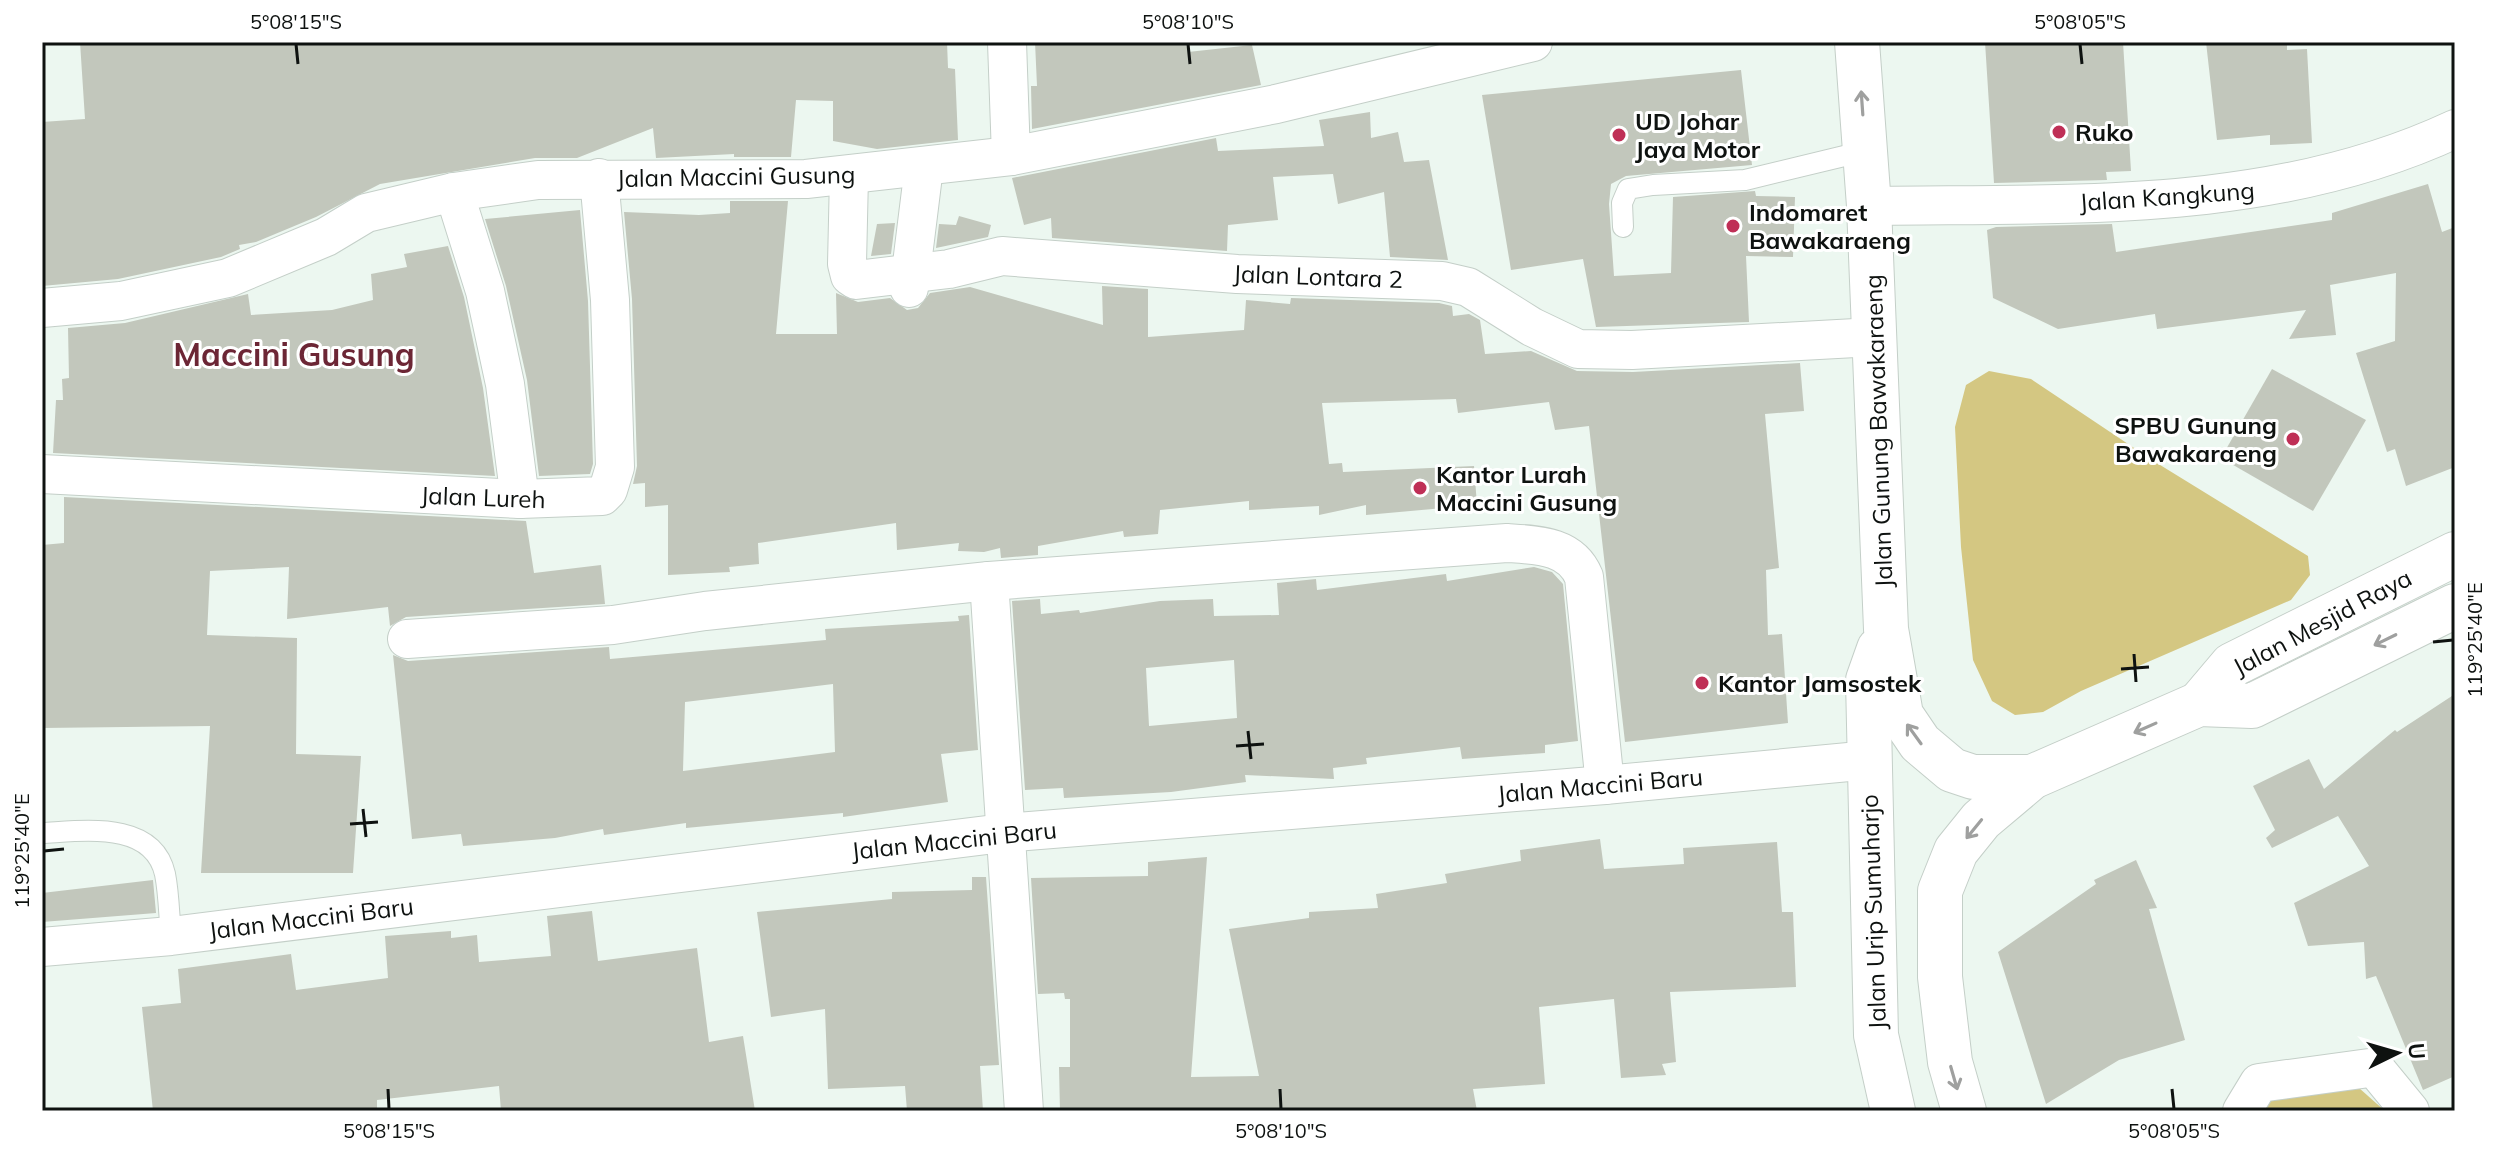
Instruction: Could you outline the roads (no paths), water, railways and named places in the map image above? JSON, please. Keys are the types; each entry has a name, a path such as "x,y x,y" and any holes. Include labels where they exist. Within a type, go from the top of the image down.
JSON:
{"highway":[{"name":"Jalan Gunung Bawakaraeng","path":"1857,42 1869,206 1886,629 1901,715 1936,760 1952,770 1973,777 2032,777"},
{"name":"Jalan Mesjid Raya","path":"2199,704 2232,665 2455,554"},
{"name":"Jalan Mesjid Raya","path":"2032,777 2199,704 2252,706 2455,606"},
{"name":"Jalan Gunung Bawakaraeng","path":"1870,760 1868,680 1886,629"},
{"name":"Jalan Urip Sumuharjo","path":"1870,760 1871,944 1876,1035 1893,1111"},
{"path":"1964,1111 1950,1062 1940,977 1940,891 1956,851 1981,820 2032,777"}],"street":[{"path":"1007,42 1011,156"},
{"name":"Jalan Maccini Gusung","path":"42,308 121,301 228,278 326,237 366,213 454,192 538,180 849,176 1011,156 1276,104 1533,42"},
{"name":"Jalan Kangkung","path":"1869,206 2156,202 2284,186 2352,169 2455,129"},
{"path":"910,281 924,167"},
{"name":"Jalan Lontara 2","path":"849,176 846,248 850,276 856,280 910,281 1002,256 1237,274 1442,281 1468,287 1532,327 1578,349 1632,350 1874,337"},
{"name":"Jalan Lureh","path":"42,474 520,499 602,496 613,478 610,300 599,178"},
{"path":"454,192 489,306 505,384 520,499"},
{"path":"42,308 42,316"},
{"path":"407,639 613,625 705,611 989,581 1507,543 1558,550 1574,559 1584,577 1605,785"},
{"path":"989,581 1003,833 1024,1111"},
{"name":"Jalan Maccini Baru","path":"42,947 171,936 1003,833 1605,785 1870,760"},
{"path":"2242,1111 2259,1083 2361,1068 2378,1072 2410,1111"}],"lane":[{"path":"1623,227 1622,203 1628,189 1745,180 1865,151"},
{"path":"42,833 91,830 123,834 148,844 159,858 165,873 171,936"}],"place":[{"name":"Ruko","path":"2059,132"},
{"name":"UD Johar Jaya Motor","path":"1619,135"},
{"name":"Indomaret Bawakaraeng","path":"1733,226"},
{"name":"SPBU Gunung Bawakaraeng","path":"2293,439"},
{"name":"Kantor Lurah Maccini Gusung","path":"1420,488"},
{"name":"Kantor Jamsostek","path":"1702,683"}],"district":[{"name":"Maccini Gusung","path":"294,354"}]}
